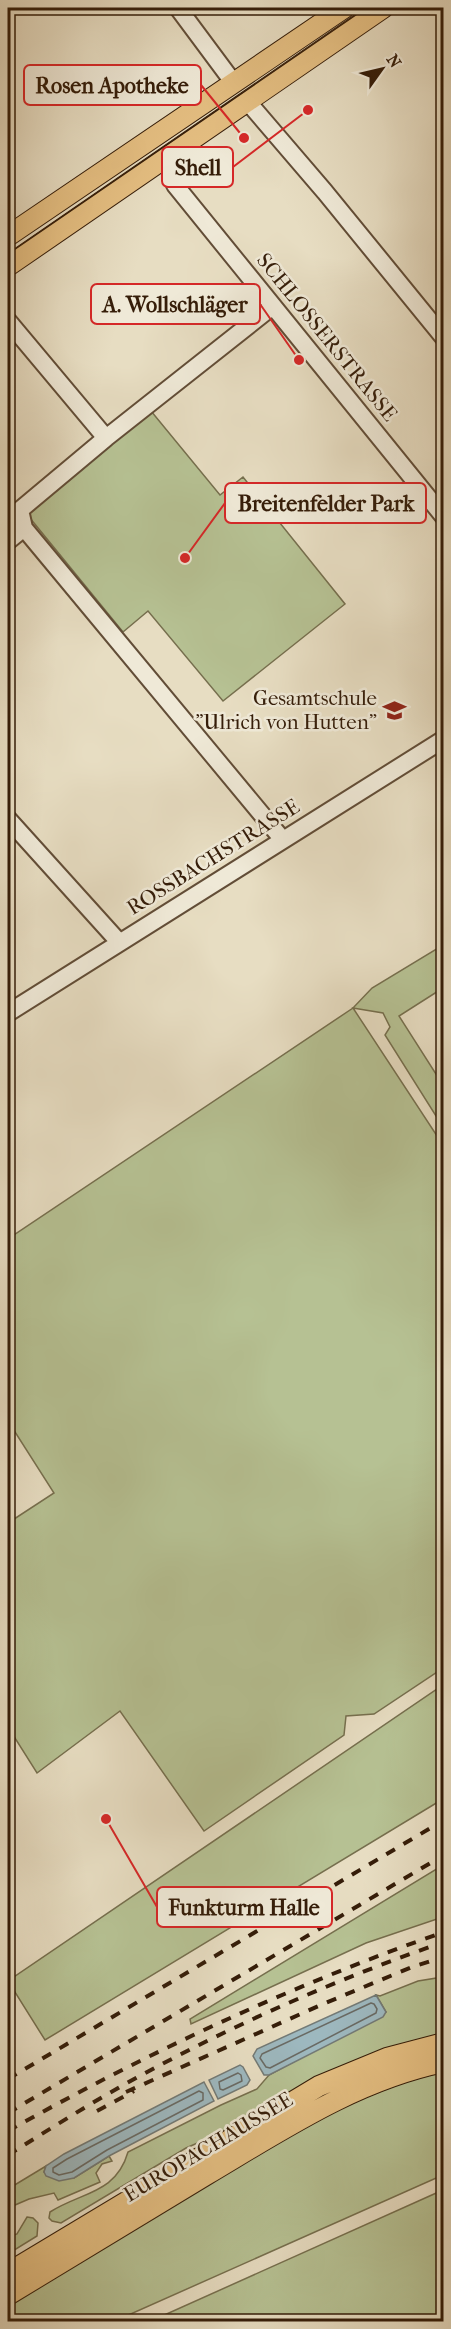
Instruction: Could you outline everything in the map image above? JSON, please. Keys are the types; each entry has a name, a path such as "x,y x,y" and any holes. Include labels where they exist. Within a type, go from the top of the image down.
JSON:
{"main road":[{"path":"8,236 344,8"},
{"path":"8,266 382,8"},
{"path":"233,82 247,101"},
{"name":"EUROPACHAUSSEE","path":"8,2272 319,2086 387,2058 444,2043"},
{"name":"EUROPACHAUSSEE","path":"8,2295 298,2120 354,2091 381,2080 444,2062"}],"street":[{"path":"178,8 233,82"},
{"path":"247,101 325,192 444,338"},
{"name":"SCHLOSSERSTRASSE","path":"176,185 444,517"},
{"path":"273,306 106,438 20,510 24,528 283,840"},
{"path":"8,321 106,438"},
{"path":"8,541 24,528"},
{"name":"ROSSBACHSTRASSE","path":"8,1013 444,739"},
{"path":"8,819 119,942"}],"green space":[{"path":"151,411 220,495 243,477 345,604 223,701 148,611 123,632 25,512"},
{"path":"443,945 443,988 399,1016 443,1085 443,1112 436,1116 385,1035 390,1027 383,1013 353,1008 372,988"},
{"path":"353,1008 443,1145 443,1668 374,1714 346,1716 344,1735 204,1831 120,1711 37,1773 8,1727 8,1523 54,1493 8,1421 8,1239"},
{"path":"443,1685 443,1799 45,2040 8,1981"},
{"path":"443,1865 443,1917 366,1943 191,2024 190,2019"},
{"path":"443,1977 443,2036 312,2083 216,2135 186,2148 61,2223 49,2218 50,2212 106,2184 122,2166 128,2152 257,2089 269,2075 386,2012 376,1995 380,1996 418,1981"},
{"path":"443,2072 443,2175 115,2321 8,2322 8,2306 296,2132 382,2091"},
{"path":"109,2156 112,2161 102,2164 96,2173 100,2182 58,2200 54,2193 29,2199 8,2208 8,2189 46,2166 44,2172 74,2178"},
{"path":"443,2190 443,2321 151,2321"},
{"path":"27,2217 33,2218 38,2223 37,2236 8,2254 8,2237 17,2234"}],"water":[{"path":"376,1995 386,2012 383,2017 269,2075 264,2075 253,2056 257,2049"},
{"path":"240,2065 250,2080 247,2085 218,2099 209,2080"},
{"path":"204,2082 214,2101 109,2156 74,2178 59,2181 46,2176 44,2172 46,2166 64,2154"}],"tram line":[{"path":"8,254 366,8"}],"railway":[{"path":"8,2079 444,1820"},
{"path":"8,2113 444,1855"},
{"path":"8,2131 113,2074 221,2022 331,1974 444,1932"},
{"path":"8,2155 120,2087 211,2039 326,1987 444,1942"},
{"path":"126,2092 323,2004 412,1967 444,1957"},
{"path":"97,2111 134,2091"}],"place":[{"name":"Shell","path":"308,110"},
{"name":"Rosen Apotheke","path":"244,138"},
{"name":"A. Wollschläger","path":"299,360"},
{"name":"Breitenfelder Park","path":"185,558"},
{"name":"Gesamtschule \"Ulrich von Hutten\"","path":"395,710"},
{"name":"Funkturm Halle","path":"106,1819"}]}
